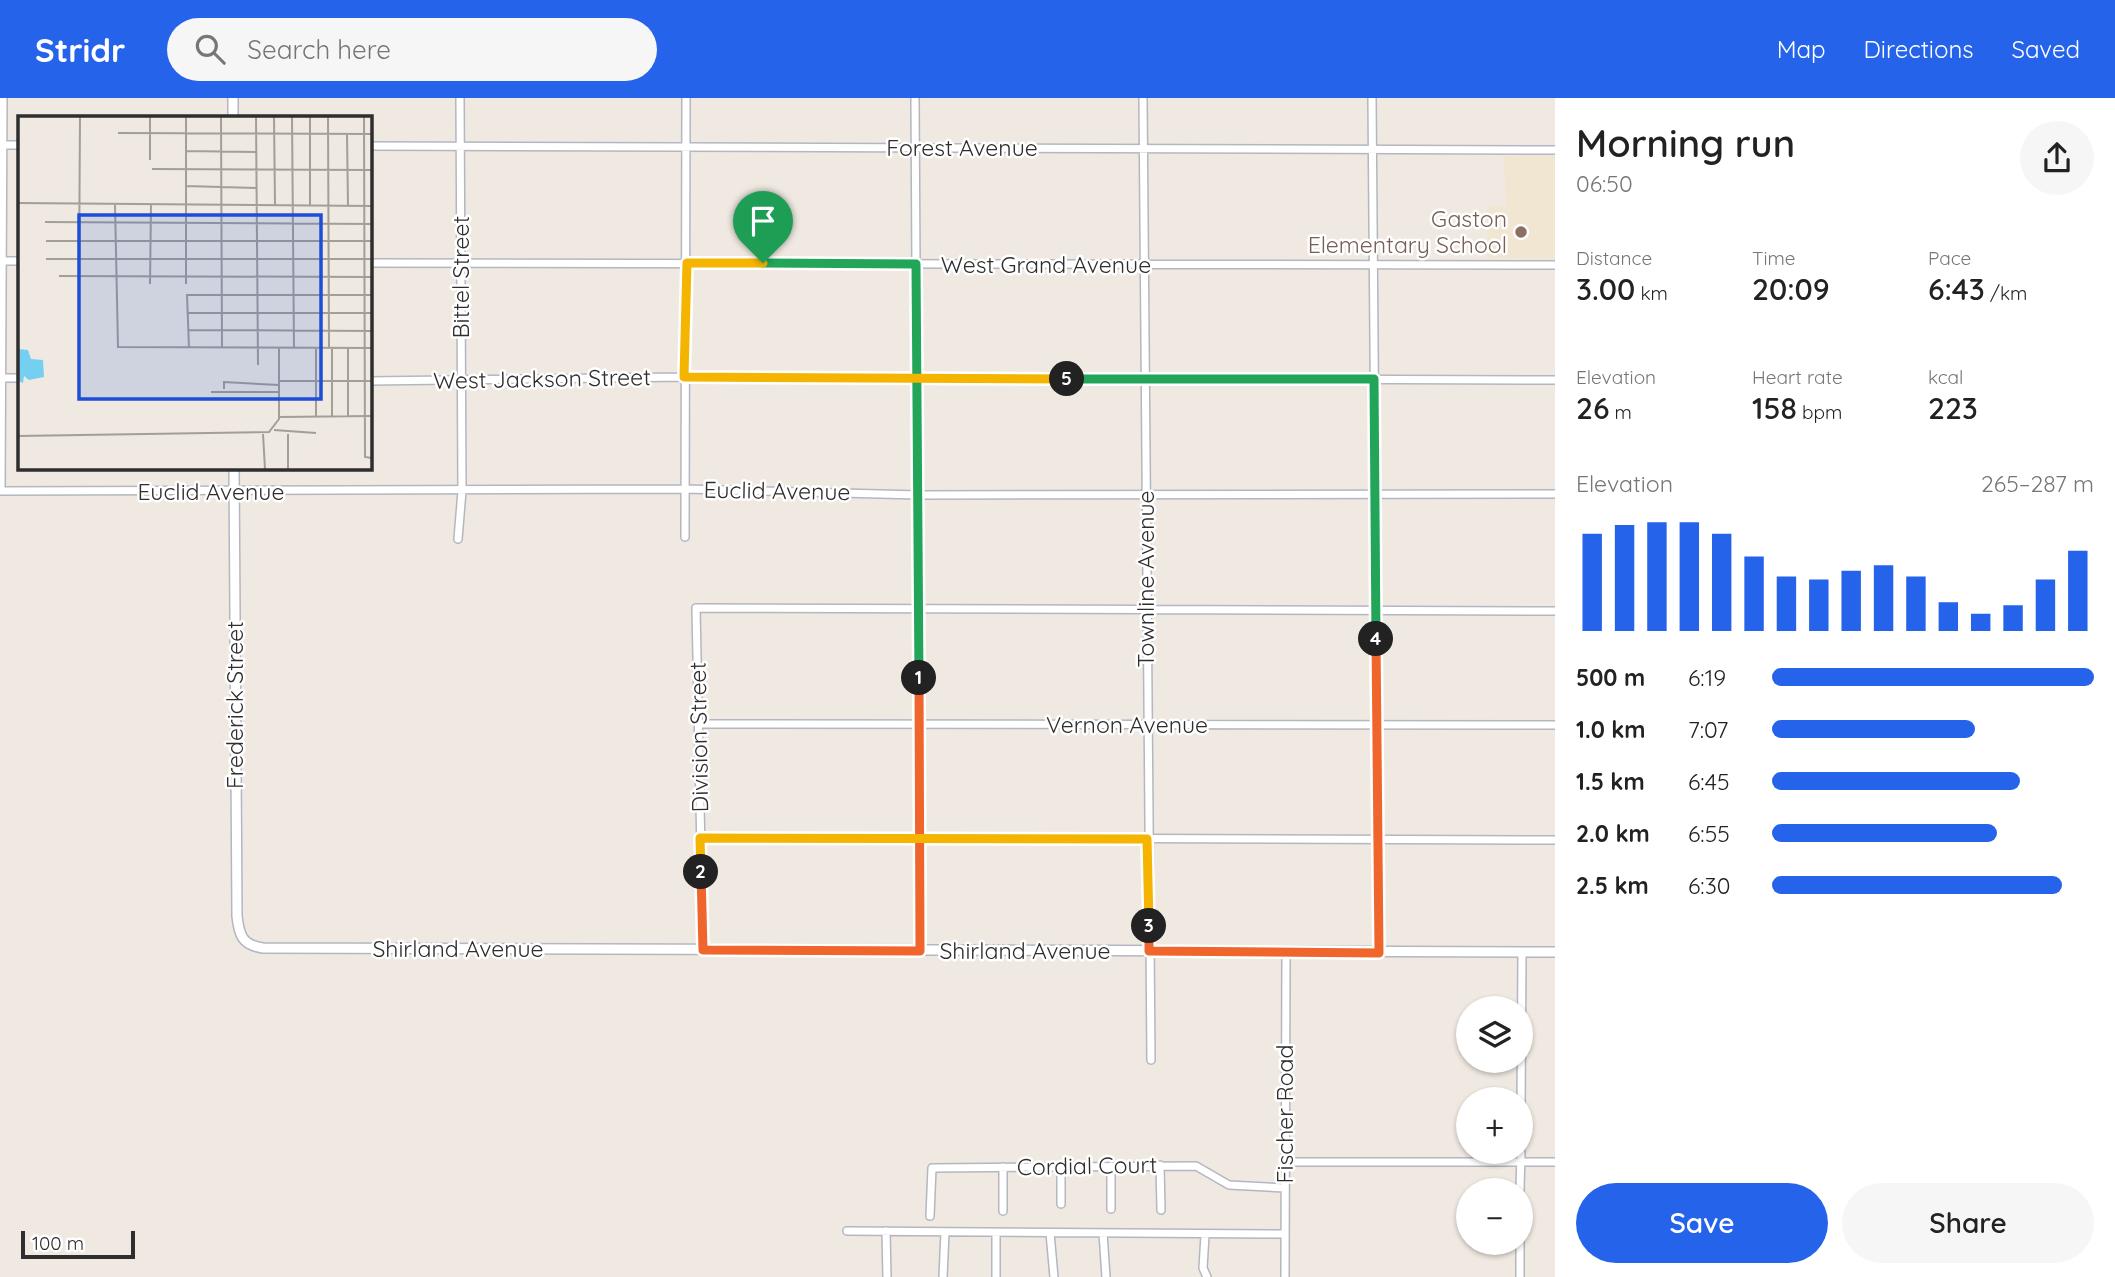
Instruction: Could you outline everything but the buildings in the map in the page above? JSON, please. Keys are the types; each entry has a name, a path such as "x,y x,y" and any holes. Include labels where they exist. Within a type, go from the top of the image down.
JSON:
{"street":[{"path":"1,491 3,98"},
{"path":"233,98 233,116"},
{"name":"Bittel Street","path":"458,539 462,491 460,98"},
{"path":"685,537 686,98"},
{"path":"915,98 920,951"},
{"name":"Townline Avenue","path":"1143,98 1147,839 1151,1060"},
{"path":"1372,98 1379,953"},
{"name":"Forest Avenue","path":"371,146 1555,150"},
{"name":"West Grand Avenue","path":"371,263 1555,265"},
{"name":"West Jackson Street","path":"371,381 684,377 1555,380"},
{"name":"Frederick Street","path":"234,469 237,916 244,941"},
{"name":"Euclid Avenue","path":"1,491 685,489 919,495 1555,494"},
{"name":"Division Street","path":"703,950 696,608 918,608"},
{"path":"918,608 1555,611"},
{"name":"Vernon Avenue","path":"699,724 1377,727 1555,725"},
{"path":"700,838 1555,841"},
{"name":"Shirland Avenue","path":"244,941 263,948 1555,952"},
{"name":"Fischer Road","path":"1285,1277 1286,952"},
{"path":"1521,1087 1522,952"},
{"path":"1286,1162 1456,1162"},
{"path":"1533,1162 1555,1162"},
{"path":"1160,1165 1161,1210"},
{"path":"1111,1166 1111,1209"},
{"name":"Cordial Court","path":"930,1216 932,1168 1196,1166 1229,1185 1285,1188"},
{"path":"1003,1167 1003,1211"},
{"path":"1061,1167 1061,1204"},
{"path":"847,1231 1285,1234"},
{"path":"886,1231 887,1277"},
{"path":"943,1277 945,1232"},
{"path":"996,1233 996,1277"},
{"path":"1050,1233 1054,1277"},
{"path":"1103,1233 1105,1277"},
{"path":"1205,1235 1203,1268 1207,1277"},
{"path":"1520,1255 1520,1277"}],"shaded area":[{"name":"Gaston Elementary School","path":"1504,156 1555,156 1555,259 1488,258 1487,206 1506,206"}],"place":[{"name":"Gaston Elementary School","path":"1521,232"}],"route":[{"path":"763,263 687,263 684,377 917,379 1374,379 1379,953 1149,951 1147,839 919,839 700,838 703,950 920,951 919,839 919,461 917,379 916,264 763,263"}]}
